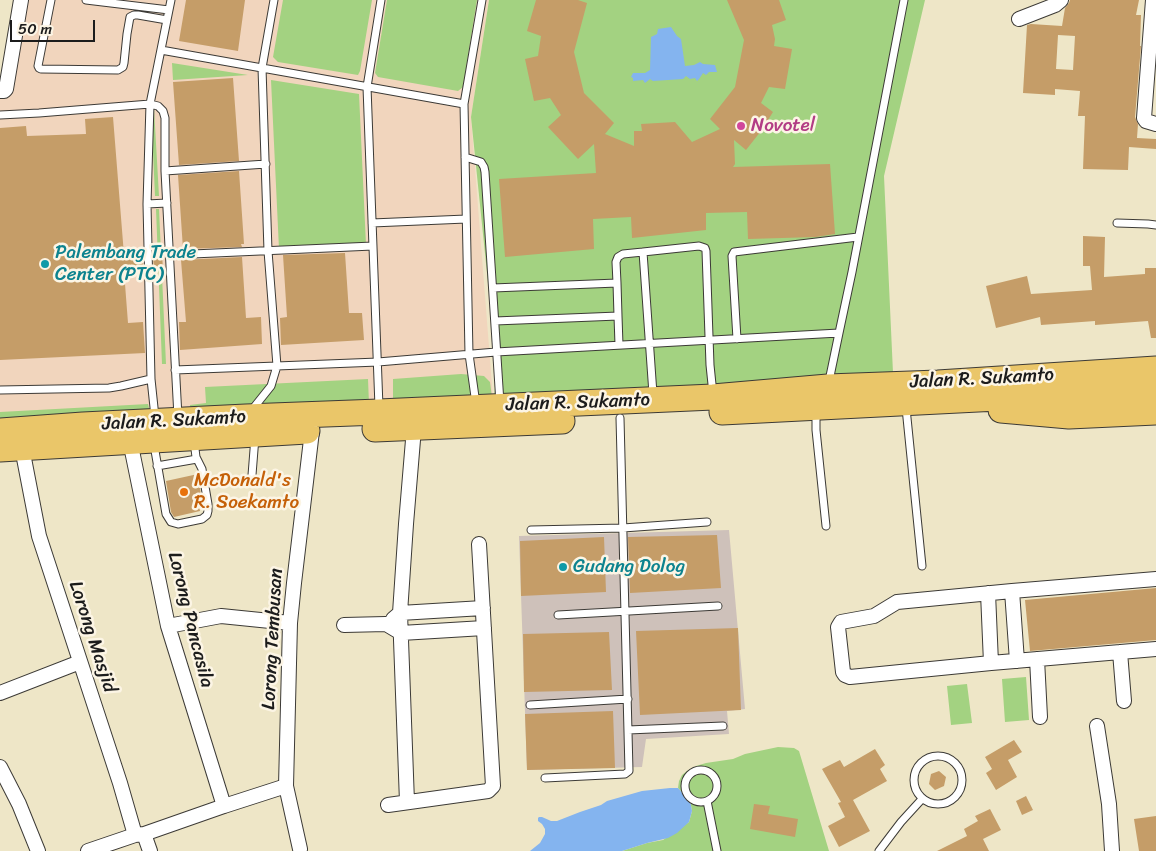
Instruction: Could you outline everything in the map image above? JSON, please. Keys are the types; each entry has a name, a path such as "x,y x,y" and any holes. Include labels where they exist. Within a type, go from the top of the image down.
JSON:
{"highway":[{"path":"939,392 994,366 1156,357"},
{"name":"Jalan R. Sukamto","path":"250,426 312,431 620,418 822,397 905,403 939,392 1156,369"},
{"name":"Jalan R. Sukamto","path":"11,449 168,437 379,412 713,397 822,397 939,392 1156,390"},
{"path":"939,392 998,410 1068,416 1156,412"},
{"name":"Jalan R. Sukamto","path":"0,431 168,437"}],"street":[{"path":"0,91 6,89 20,0"},
{"path":"1020,19 1055,5 1061,0"},
{"path":"1153,0 1144,118 1146,121 1156,124"},
{"path":"407,802 400,613 414,428"},
{"name":"Lorong Tembusan","path":"300,849 286,786 290,623 312,431"},
{"name":"Lorong Pancasila","path":"168,437 168,626 224,806"},
{"name":"Lorong Masjid","path":"11,449 120,783 139,835 150,851"},
{"path":"388,805 488,792 493,786 479,544"},
{"path":"1156,579 897,602 874,616 842,622 838,627 843,672 850,677 1156,649"},
{"path":"1012,591 1017,661"},
{"path":"988,593 991,663"},
{"path":"386,624 400,613 483,608"},
{"path":"168,626 221,616 290,623"},
{"path":"344,625 386,624 401,633 484,628"},
{"path":"1120,652 1124,701"},
{"path":"1037,659 1040,717"},
{"path":"0,693 80,662"},
{"path":"1098,726 1110,804 1112,851"},
{"path":"0,766 19,804 36,851"},
{"path":"88,851 286,786"}],"lane":[{"path":"51,0 38,66 42,69 118,70 123,67 124,63 130,17 138,15 167,20"},
{"path":"86,0 169,10"},
{"path":"0,115 150,104 160,107 164,114 175,370 168,437 157,466 166,514 171,522 178,524 202,519 207,515 208,504 202,469 168,437 151,379 147,204 150,104 171,0"},
{"path":"252,475 250,426 271,386 277,366 268,250 262,68 274,0"},
{"path":"379,412 366,87 381,0"},
{"path":"482,0 464,104 469,354 488,407"},
{"path":"826,526 816,430 822,397 850,282 904,0"},
{"path":"161,50 464,104"},
{"path":"466,158 480,162 484,167 496,352 488,407"},
{"path":"166,170 266,164"},
{"path":"147,204 167,202"},
{"path":"372,223 466,219"},
{"path":"1117,223 1156,225"},
{"path":"737,338 732,256 734,252 858,237"},
{"path":"170,255 373,246"},
{"path":"620,345 616,262 618,257 623,254 700,246 705,248 713,397"},
{"path":"643,252 653,400"},
{"path":"493,288 617,283"},
{"path":"495,321 618,316"},
{"path":"175,370 378,362 496,352 839,333"},
{"path":"0,390 109,388 151,379"},
{"path":"905,403 922,566"},
{"path":"544,778 627,774 630,769 620,418"},
{"path":"157,466 168,437"},
{"path":"531,530 623,528 706,522"},
{"path":"558,615 718,606"},
{"path":"530,705 628,699"},
{"path":"628,730 723,726"},
{"path":"936,756 946,757 955,762 961,770 963,780 961,790 955,798 946,804 931,804 922,799 916,790 914,781 916,771 922,762 936,756"},
{"path":"695,771 709,772 716,780 716,792 707,801 694,800 686,792 685,782 689,775 695,771"},
{"path":"879,851 901,822 922,799"},
{"path":"707,801 717,851"}],"shaded area":[{"path":"25,0 489,0 471,117 493,398 0,423 0,98 8,98"},
{"path":"729,530 745,709 727,711 729,734 646,739 642,767 527,770 519,536"}],"green space":[{"path":"283,0 372,0 358,75 278,62 273,57"},
{"path":"387,0 477,0 463,87 458,91 378,77 375,73"},
{"path":"489,0 925,0 884,176 893,373 713,387 494,397 497,371 471,117"},
{"path":"172,63 248,75 173,80"},
{"path":"271,80 359,94 366,245 279,249"},
{"path":"151,108 154,108 159,196 155,196"},
{"path":"156,209 159,209 166,364 162,364"},
{"path":"461,374 484,376 490,382 492,397 393,402 393,379"},
{"path":"368,379 369,404 191,412 190,405 206,403 205,387"},
{"path":"148,404 151,416 0,423 0,412"},
{"path":"1026,677 1029,720 1005,722 1002,679"},
{"path":"967,684 972,723 951,725 947,686"},
{"path":"778,747 794,748 799,751 829,851 622,851 663,840 689,822 692,811 690,800 678,788 682,775 687,771 706,763 733,759 745,754"}],"water":[{"path":"671,27 681,39 685,66 700,62 715,65 717,72 709,72 706,75 703,73 697,81 695,78 690,79 686,76 683,79 653,81 650,79 645,83 643,80 633,81 631,77 633,73 645,73 650,70 651,37 657,34 658,29"},
{"path":"678,788 690,800 692,811 689,822 668,838 622,851 530,851 540,843 545,834 545,829 538,821 539,817 557,821 607,801 642,791"}],"building":[{"path":"186,0 245,0 238,51 179,41"},
{"name":"Novotel","path":"536,0 578,0 587,3 574,52 584,93 614,123 605,134 634,146 634,131 642,131 641,124 675,122 692,142 720,129 710,119 735,87 744,40 727,0 779,0 786,20 772,25 775,39 774,46 792,49 785,89 769,87 761,103 773,112 746,150 734,140 735,164 733,167 830,164 835,234 816,237 748,239 747,212 706,213 706,230 632,238 631,217 593,219 594,249 505,257 499,179 596,173 594,144 578,159 548,127 561,115 550,98 534,101 525,59 538,56 541,36 527,31"},
{"path":"1070,0 1139,0 1136,15 1141,15 1141,46 1135,117 1138,124 1137,138 1156,139 1156,149 1129,147 1128,170 1083,169 1085,116 1078,116 1080,91 1055,89 1055,95 1023,93 1027,25 1062,26 1065,8","holes":["1058,35 1075,36 1073,70 1056,69"]},
{"path":"233,78 239,161 179,165 173,82"},
{"path":"113,117 124,255 143,254 143,270 124,271 128,323 143,322 145,353 0,360 0,128 26,126 27,136 86,134 85,119"},
{"path":"239,171 244,244 241,244 242,247 183,249 178,175"},
{"path":"1083,236 1105,237 1104,277 1145,274 1145,268 1156,268 1156,338 1151,338 1148,321 1095,325 1095,321 1041,325 1040,317 996,328 986,286 1027,276 1031,294 1092,290 1090,266 1083,266"},
{"path":"162,253 163,270 154,270 153,254"},
{"path":"345,253 349,313 362,313 364,340 281,345 280,318 287,317 283,255"},
{"path":"242,257 246,318 261,317 262,344 180,350 179,322 186,322 181,260"},
{"name":"McDonald's R. Soekamto","path":"198,474 202,502 198,503 200,511 174,517 171,512 166,481"},
{"path":"717,535 721,588 630,593 628,537"},
{"name":"Gudang Dolog","path":"604,537 606,592 521,596 520,541"},
{"path":"1156,588 1156,640 1030,651 1025,600"},
{"path":"738,628 741,710 640,715 636,631"},
{"path":"609,632 612,690 524,692 523,634"},
{"path":"613,711 615,768 527,770 525,714"},
{"path":"1014,740 1022,752 1008,760 1017,777 996,790 986,773 992,769 985,757"},
{"path":"875,749 885,765 880,769 887,781 853,800 870,831 839,847 828,826 845,817 838,803 841,802 822,769 840,760 844,767"},
{"path":"939,771 946,777 944,786 935,790 929,784 931,774"},
{"path":"1026,796 1033,810 1022,815 1016,801"},
{"path":"754,804 770,806 768,814 798,819 795,837 750,829"},
{"path":"990,809 1001,830 983,839 989,851 937,851 967,836 964,829 978,821 975,816"},
{"path":"1156,816 1156,851 1139,851 1134,819"}],"place":[{"name":"Novotel","path":"741,126"},
{"name":"Palembang Trade Center (PTC)","path":"45,264"},
{"name":"McDonald's R. Soekamto","path":"184,492"},
{"name":"Gudang Dolog","path":"563,567"}]}
